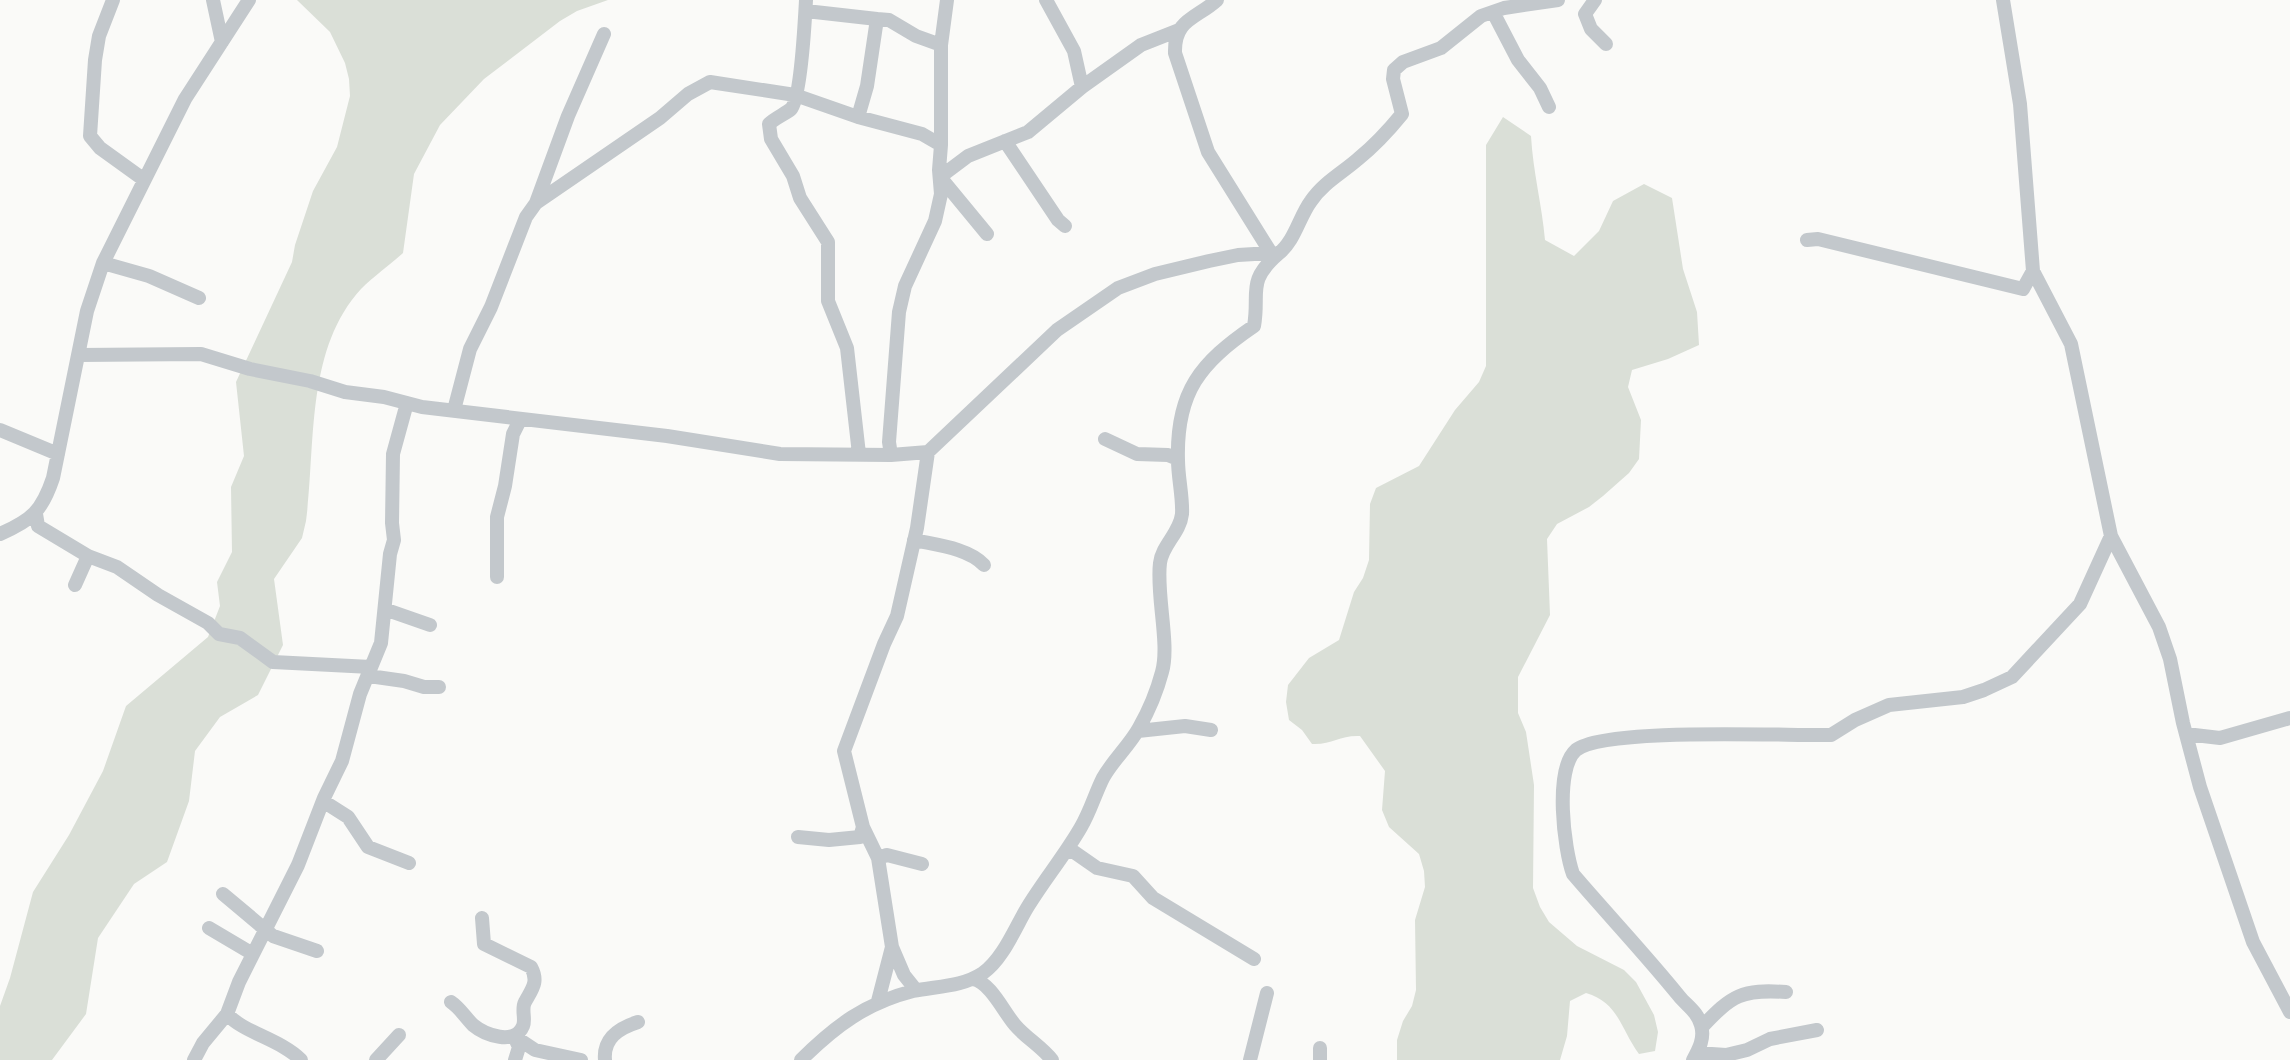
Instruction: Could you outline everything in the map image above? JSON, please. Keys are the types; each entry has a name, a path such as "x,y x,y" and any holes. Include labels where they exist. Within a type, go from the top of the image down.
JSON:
{"street":[{"path":"113,0 99,36 90,136 100,148 143,179"},
{"path":"213,0 222,42"},
{"path":"0,534 20,526 36,514 46,499 87,311 103,263 185,99 249,0"},
{"path":"891,455 889,442 899,312 905,286 935,221 941,194 941,45 947,0"},
{"path":"1046,0 1074,51 1082,87"},
{"path":"1217,0 1194,15 1179,30 1175,38 1175,53 1208,152 1275,253"},
{"path":"916,990 904,975 892,947 878,858 863,827 844,751 897,616 914,540 928,452 1057,330 1118,288 1155,274 1209,261 1238,255 1275,253 1286,248 1309,202 1321,188 1390,130 1402,114 1393,79 1394,70 1403,62 1441,48 1481,16 1526,4 1558,0"},
{"path":"1595,0 1585,14 1591,29 1606,44"},
{"path":"2003,0 2020,104 2033,271 2071,344 2111,536 2159,627 2170,659 2200,787 2253,942 2290,1012"},
{"path":"859,454 847,348 828,301 828,242 800,198 793,176 771,139 769,124 791,109 806,6 889,20 916,36 941,45"},
{"path":"1493,12 1518,60 1540,88 1549,107"},
{"path":"858,117 867,86 877,19"},
{"path":"940,177 968,156 1028,132 1082,87 1141,45 1179,30"},
{"path":"454,410 470,349 491,307 526,217 536,203 568,116 604,34"},
{"path":"536,203 660,118 688,94 710,82 795,95 858,117 922,134 941,145"},
{"path":"1005,141 1065,226"},
{"path":"940,177 987,234"},
{"path":"1807,240 1818,239 2023,289 2033,271"},
{"path":"801,1060 831,1032 878,1001 916,990 948,986 973,979 986,971 996,960 1040,886 1067,852 1084,823 1104,776 1138,731 1163,670 1159,568 1162,551 1182,517 1178,459 1180,415 1189,389 1205,366 1254,326 1255,289 1259,275 1275,253"},
{"path":"103,263 149,276 199,298"},
{"path":"79,355 201,354 345,392 407,403 520,420 667,436 780,454 891,455 928,452"},
{"path":"194,1060 203,1043 227,1014 298,865 342,761 360,694 381,643 394,540 393,454 407,403"},
{"path":"497,577 497,517 513,434 520,420"},
{"path":"0,430 58,454"},
{"path":"1105,439 1137,454 1168,455 1178,459"},
{"path":"36,514 38,526 88,556 117,567 208,623 219,634 240,638 273,662 370,672 424,687 439,687"},
{"path":"1817,1030 1770,1039 1747,1050 1726,1055 1695,1056 1702,1042 1702,1027 1695,1010 1681,999 1573,874 1563,818 1565,766 1579,748 1593,742 1640,736 1831,735 1889,705 1963,697 1984,690 2012,677 2080,604 2111,536"},
{"path":"914,540 957,550 984,565"},
{"path":"75,585 88,556"},
{"path":"387,610 430,625"},
{"path":"2186,734 2220,738 2290,718"},
{"path":"1138,731 1185,726 1211,730"},
{"path":"324,798 326,803 348,817 368,847 409,863"},
{"path":"798,837 829,840 860,837 863,827"},
{"path":"1067,852 1074,852 1097,868 1133,876 1153,898 1254,959"},
{"path":"878,858 887,855 922,864"},
{"path":"223,894 273,936 317,951"},
{"path":"451,1002 480,1030 504,1038 514,1036 524,1025 523,1004 535,987 535,977 531,967 484,944 482,918"},
{"path":"209,928 253,954"},
{"path":"878,1001 892,947"},
{"path":"973,979 982,983 1014,1024 1052,1060"},
{"path":"1702,1027 1731,1000 1749,991 1786,992"},
{"path":"1250,1060 1267,993"},
{"path":"227,1014 233,1022 267,1036 301,1060"},
{"path":"605,1060 604,1050 615,1032 638,1022"},
{"path":"376,1060 399,1035"},
{"path":"514,1036 519,1047 515,1060"},
{"path":"514,1036 535,1050 581,1060"}],"shaded area":[{"path":"297,0 608,0 560,21 484,79 440,125 414,174 403,253 361,289 343,313 330,340 316,399 306,521 302,538 274,579 283,645 258,695 220,717 195,751 189,801 167,862 134,884 98,938 86,1014 52,1060 0,1060 0,1006 33,892 69,835 103,771 126,706 208,637 220,606 217,582 232,552 231,487 244,456 236,382 292,262 313,191 337,147 350,96 345,63 330,32"},
{"path":"1503,117 1531,136 1545,240 1574,256 1599,231 1613,201 1644,184 1672,198 1683,269 1697,312 1699,345 1632,370 1628,387 1641,420 1639,459 1629,473 1603,496 1557,524 1547,539 1550,615 1518,677 1518,713 1526,732 1534,785 1533,888 1540,907 1549,922 1577,946 1624,970 1636,982 1654,1015 1658,1032 1655,1051 1639,1054 1606,1003 1586,993 1570,1001 1567,1036 1560,1060 1397,1060 1397,1040 1416,990 1415,920 1425,887 1419,854 1389,827 1382,810 1385,771 1360,736 1312,744 1302,730 1289,720 1286,702 1288,685 1309,658 1339,640 1354,592 1369,560 1370,504 1376,488 1419,466 1455,410 1479,382 1486,366 1486,145"}]}
